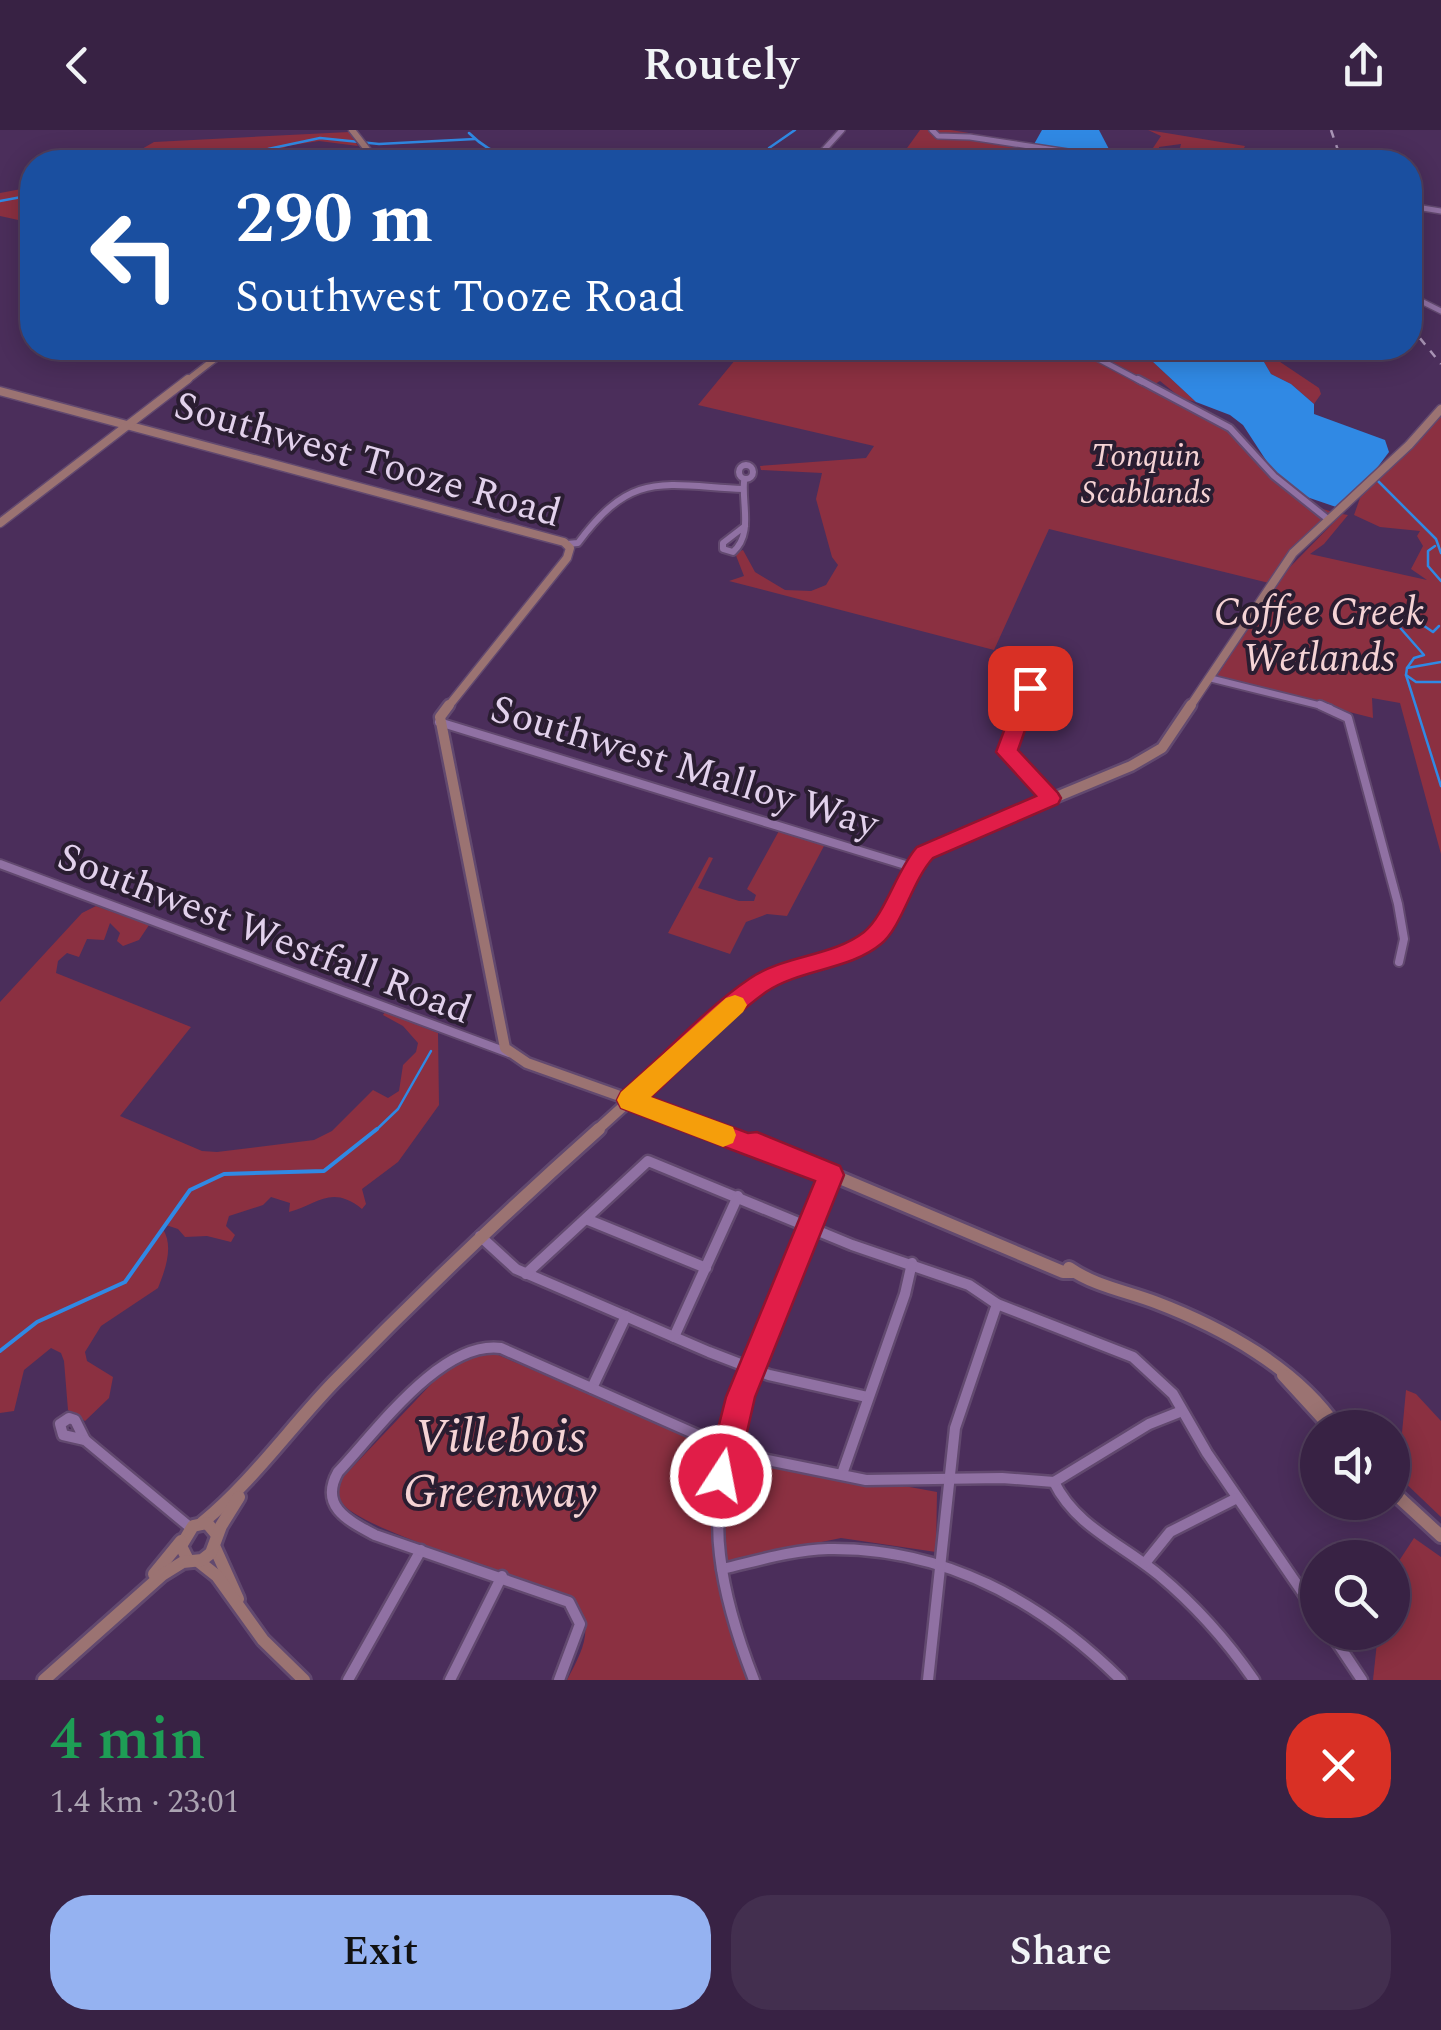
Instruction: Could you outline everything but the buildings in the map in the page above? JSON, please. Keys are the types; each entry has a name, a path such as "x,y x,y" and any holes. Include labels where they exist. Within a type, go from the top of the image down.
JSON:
{"main road":[{"path":"352,130 368,150"},
{"path":"0,523 212,360"},
{"name":"Southwest Tooze Road","path":"0,390 549,535 568,544 567,558 445,707 439,722"},
{"path":"44,1680 138,1594 192,1530 216,1515 304,1412 480,1236 758,985 876,936 912,866 934,847 1154,754 1168,741 1287,560 1409,445 1441,408"},
{"path":"439,722 508,1053 748,1144 753,1150 830,1175 1041,1264 1074,1272 1207,1325 1283,1375 1315,1410"},
{"path":"138,1594 216,1541 245,1482"},
{"path":"1410,1509 1441,1536"},
{"path":"192,1530 212,1525 239,1605"},
{"path":"192,1530 182,1551 210,1568 264,1640 304,1680"}],"street":[{"path":"824,150 842,130"},
{"path":"932,130 947,138 970,136 1058,150"},
{"path":"1102,360 1230,428 1274,476 1329,520"},
{"path":"568,544 578,543 601,512 638,486 655,483 743,485 745,526 740,548 730,552 723,549 724,541 745,526"},
{"path":"1210,678 1335,709 1348,718 1398,904 1404,939 1399,962"},
{"path":"1030,688 1007,752 1051,798"},
{"name":"Southwest Malloy Way","path":"439,722 912,866"},
{"name":"Southwest Westfall Road","path":"0,864 508,1053"},
{"path":"526,1274 645,1162 738,1196 809,1228 969,1285 997,1304 1132,1358 1164,1382 1300,1589"},
{"path":"754,1680 737,1640 722,1569 718,1518 726,1448 752,1370 830,1175"},
{"path":"674,1337 738,1196"},
{"path":"586,1218 706,1268"},
{"path":"480,1236 510,1265 526,1274 752,1370 867,1397"},
{"path":"842,1474 912,1264"},
{"path":"928,1680 955,1428 997,1304"},
{"path":"592,1388 626,1316"},
{"path":"558,1680 579,1633 576,1611 561,1597 376,1535 343,1516 332,1504 330,1489 342,1468 438,1368 458,1355 490,1346 726,1448 753,1457 890,1482 1002,1478 1054,1482 1137,1430 1182,1411"},
{"path":"85,1440 192,1530"},
{"path":"1054,1482 1064,1504 1074,1514 1145,1563 1208,1622 1254,1680"},
{"path":"1145,1563 1170,1532 1237,1498"},
{"path":"722,1569 795,1552 837,1549 888,1552 942,1565 1039,1611 1090,1649 1122,1680"},
{"path":"348,1680 421,1550"},
{"path":"450,1680 502,1576"},
{"path":"1342,1650 1362,1680"}],"green space":[{"path":"920,130 951,130 1034,144 1027,150 906,150"},
{"path":"1148,130 1245,146 1243,150 1180,150 1181,144 1152,150 1161,136"},
{"path":"349,132 358,146 319,141 280,150 140,150 154,142"},
{"path":"20,189 20,220 0,216 0,193"},
{"name":"Tonquin Scablands","path":"735,360 1151,360 1196,402 1181,398 1160,381 1150,387 1229,426 1279,486 1309,505 1333,512 1269,583 1049,529 994,650 729,581 744,576 735,553 743,550 755,572 785,590 811,591 826,585 838,565 832,557 816,499 822,473 761,470 760,466 866,458 874,446 698,405"},
{"path":"1261,360 1277,360 1319,388 1321,394 1314,404 1291,384 1271,374"},
{"name":"Coffee Creek Wetlands","path":"1441,413 1441,854 1400,703 1372,698 1373,718 1215,678 1288,569 1342,514 1348,515 1324,544 1310,554 1427,580 1411,569 1423,546 1417,536 1420,531 1380,527 1354,515 1360,498"},
{"path":"780,829 825,844 787,916 767,914 746,922 730,954 668,933 709,857 713,858 698,888 739,901 754,901 756,895 747,889"},
{"path":"96,906 149,925 139,940 123,946 117,941 120,933 110,923 104,940 87,939 79,957 67,953 58,961 56,973 191,1027 120,1116 202,1151 314,1140 332,1131 373,1090 388,1098 399,1091 403,1065 416,1052 418,1043 403,1026 383,1015 385,1012 438,1033 439,1105 398,1162 362,1189 366,1204 362,1209 333,1197 289,1212 290,1203 271,1197 263,1205 229,1216 226,1226 235,1235 231,1242 207,1236 185,1237 178,1229 166,1225 163,1229 168,1243 167,1258 158,1288 101,1326 85,1352 87,1361 113,1377 109,1398 85,1421 68,1410 64,1361 61,1353 51,1348 24,1370 14,1411 0,1413 0,1002 82,913"},
{"name":"Villebois Greenway","path":"489,1351 720,1450 716,1558 726,1618 748,1680 567,1680 585,1638 584,1617 571,1596 413,1540 357,1515 343,1504 339,1490 344,1476 435,1380 450,1367"},
{"path":"1406,1390 1416,1394 1441,1421 1441,1517 1410,1487 1410,1410 1404,1410"},
{"path":"729,1454 937,1492 936,1552 841,1538 725,1562 723,1512"},
{"path":"1414,1538 1441,1557 1441,1680 1373,1680 1376,1650 1410,1650 1410,1544"}],"water":[{"path":"1042,130 1099,130 1109,150 1063,150 1033,146"},
{"path":"1151,360 1261,360 1271,374 1291,384 1314,404 1314,414 1385,440 1389,452 1371,476 1336,507 1301,495 1275,474 1243,425 1230,415 1196,402"}],"waterway":[{"path":"768,150 795,130"},
{"path":"469,133 490,150"},
{"path":"234,150 268,149 320,138 379,144 475,139"},
{"path":"0,201 20,197"},
{"path":"1377,480 1436,539 1441,553"},
{"path":"1435,546 1428,551 1428,566 1441,581"},
{"path":"1407,668 1414,658 1424,655 1388,614 1390,611 1408,615 1433,632 1439,626"},
{"path":"1407,668 1441,662"},
{"path":"1406,675 1407,668"},
{"path":"1406,675 1416,682 1441,682"},
{"path":"1406,675 1441,786"},
{"path":"375,1131 398,1109 431,1051"},
{"path":"0,1351 37,1322 125,1282 190,1190 224,1174 324,1171 377,1129"}],"railway":[{"path":"1331,130 1338,150"},
{"path":"1422,341 1441,364"}],"slow traffic":[{"path":"723,1135 630,1100 735,1005"}],"route":[{"path":"721,1476 740,1397 830,1175 757,1144 630,1100 758,985 876,936 912,866 925,852 1051,798 1007,752 1030,688"}]}
